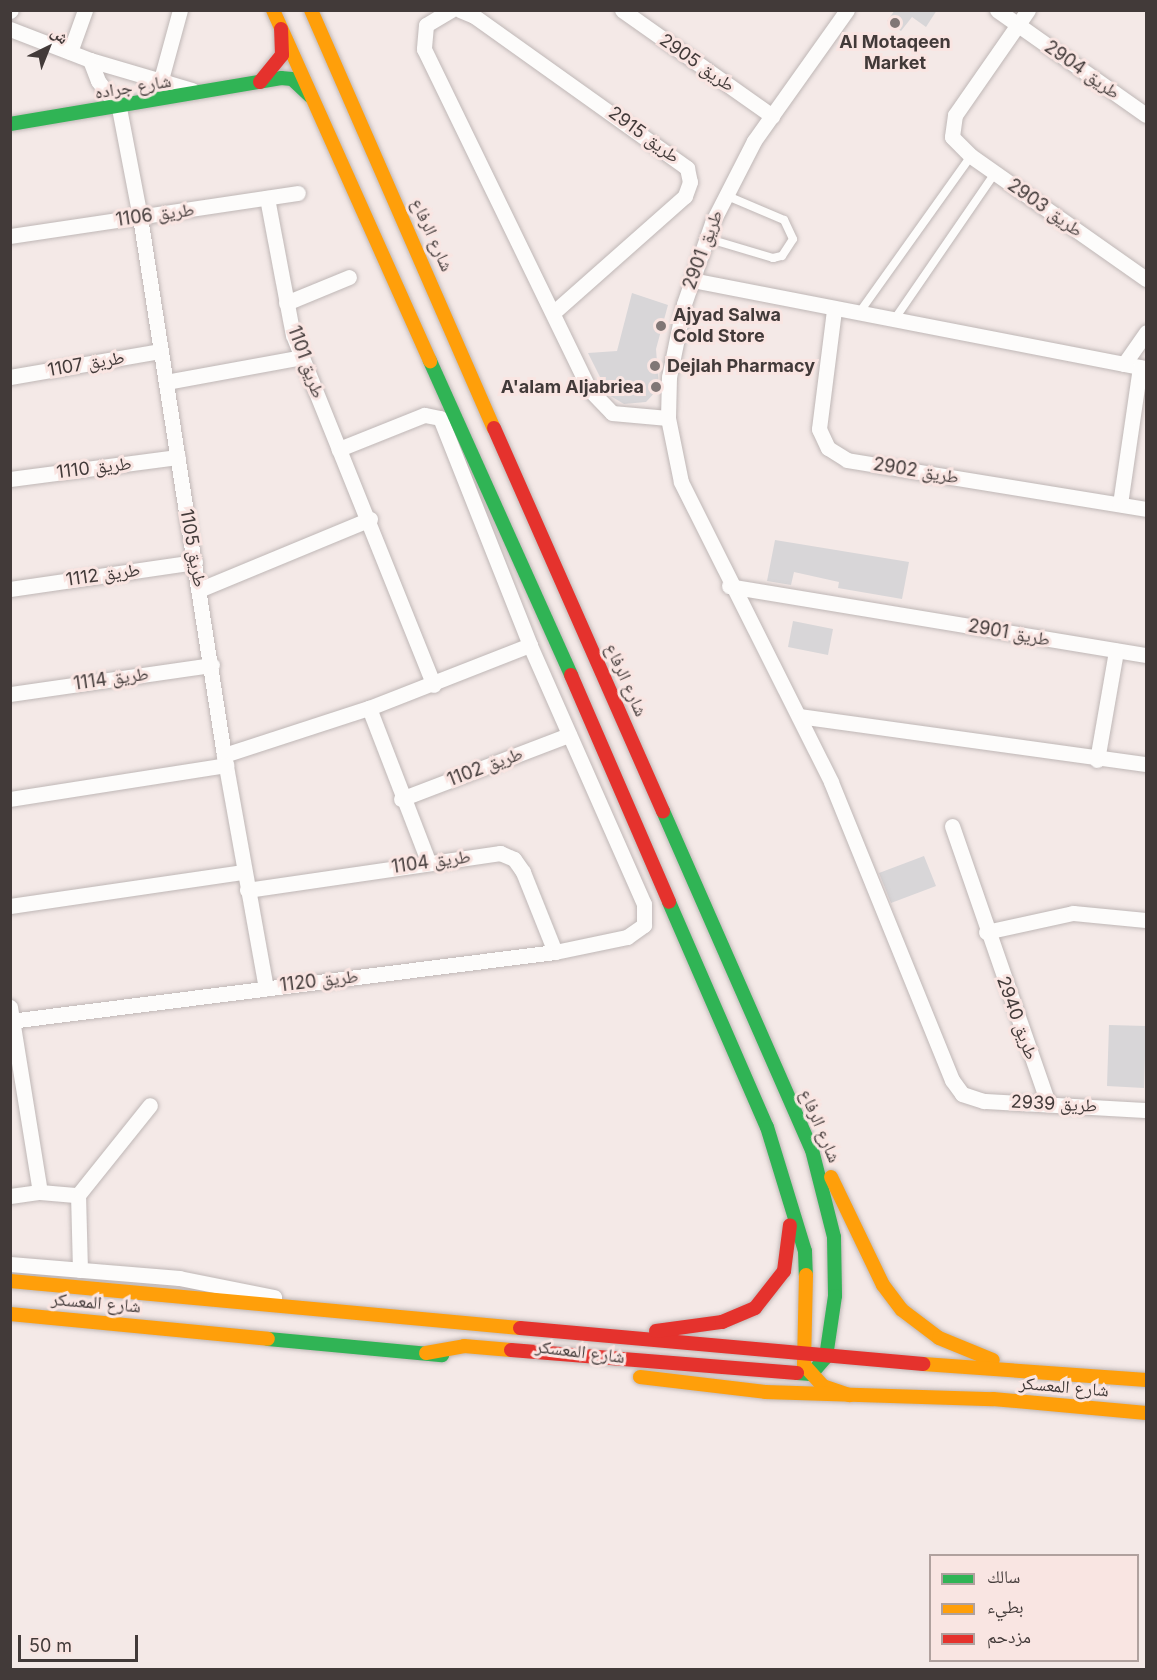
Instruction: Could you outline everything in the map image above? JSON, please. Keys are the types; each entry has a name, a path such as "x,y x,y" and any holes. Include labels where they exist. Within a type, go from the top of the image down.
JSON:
{"main road":[{"path":"273,10 568,669 785,1181 805,1251 807,1286 801,1354 811,1374 823,1386 849,1395"},
{"name":"شارع الرفاع","path":"311,10 328,41 812,1150 834,1237 835,1296 826,1357"},
{"path":"317,10 328,41"},
{"path":"260,82 282,55 280,24"},
{"name":"شارع جراده","path":"10,124 119,108 260,82 292,79 316,104"},
{"path":"812,1150 850,1211 883,1286 902,1310 939,1338 1015,1368"},
{"path":"614,1336 722,1322 764,1300 779,1282 790,1248 785,1181"},
{"name":"شارع المعسكر","path":"10,1281 826,1357 1015,1368 1146,1380"},
{"name":"شارع المعسكر","path":"10,1314 426,1353 765,1392 993,1399 1146,1413"},
{"path":"426,1353 464,1346 811,1374"},
{"path":"811,1374 826,1357"}],"street":[{"path":"70,52 86,10"},
{"path":"451,10 426,25 424,49 555,311 590,389 603,407 620,416 668,418"},
{"name":"طريق 2915","path":"460,10 503,36 687,168 690,182 680,202 555,311"},
{"name":"طريق 2905","path":"622,10 772,116"},
{"name":"طريق 2901","path":"848,10 772,116 724,195 692,280 673,352 668,418 681,482 729,586 799,716 831,782 952,1080 962,1094"},
{"name":"طريق 2904","path":"997,10 1146,115"},
{"path":"1018,25 1028,10"},
{"path":"159,83 177,12"},
{"name":"طريق 2903","path":"1018,25 955,115 950,130 971,156 1146,279"},
{"path":"10,29 90,60 159,83 207,93"},
{"path":"90,60 98,81 119,108"},
{"name":"طريق 1105","path":"119,108 140,217 201,589 225,760 266,988"},
{"name":"طريق 1106","path":"10,236 298,193"},
{"name":"طريق 1101","path":"267,198 286,303 302,357 370,519 434,685"},
{"path":"286,303 349,277"},
{"path":"692,280 834,310 1143,368 1120,504"},
{"name":"طريق 2902","path":"834,310 819,429 828,448 847,460 1146,509"},
{"path":"1124,364 1146,332"},
{"name":"طريق 1107","path":"10,376 161,351"},
{"path":"166,382 302,357"},
{"path":"339,449 424,415 440,418 530,645 569,735"},
{"name":"طريق 1110","path":"10,479 178,457"},
{"path":"201,589 370,519"},
{"name":"طريق 1112","path":"10,589 195,562"},
{"name":"طريق 2901","path":"729,586 1146,655"},
{"path":"10,799 225,760 434,685 530,645"},
{"path":"1097,760 1116,651"},
{"name":"طريق 1114","path":"10,694 212,664"},
{"path":"369,708 401,799 428,861"},
{"path":"799,716 1097,760 1146,764"},
{"name":"طريق 1102","path":"401,799 569,735"},
{"name":"طريق 1120","path":"11,1016 266,988 555,952 627,937 644,925 644,904 569,735"},
{"name":"طريق 2940","path":"952,826 986,932 1048,1104"},
{"name":"طريق 1104","path":"247,890 428,861 500,853 514,859 555,952"},
{"path":"10,906 244,872"},
{"path":"986,932 1073,913 1146,920"},
{"path":"11,1016 40,1191"},
{"name":"طريق 2939","path":"962,1094 984,1101 1146,1110"},
{"path":"80,1270 78,1195 150,1104"},
{"path":"10,1196 40,1191 78,1195"},
{"path":"10,1264 214,1283 326,1310"}],"lane":[{"path":"858,314 971,156"},
{"path":"893,321 995,173"},
{"path":"706,238 773,258 782,256 793,239 784,220 724,195"}],"building":[{"path":"895,10 937,10 926,27 912,17 901,31 887,21"},
{"path":"632,293 668,305 656,349 659,388 646,402 624,404 609,395 588,353 617,351"},
{"path":"775,540 909,562 902,599 838,588 839,582 794,572 791,585 767,581"},
{"path":"793,621 833,629 828,655 788,647"},
{"path":"924,856 936,886 891,903 879,873"},
{"path":"1109,1025 1146,1026 1144,1088 1107,1086"}],"traffic: fast":[{"path":"10,124 281,78 292,79 310,96"},
{"path":"430,361 571,675"},
{"path":"663,811 812,1150 834,1237 835,1296 826,1357 811,1374 797,1373"},
{"path":"669,902 767,1127 805,1251 806,1275"},
{"path":"268,1339 442,1355"}],"traffic: slow":[{"path":"273,10 430,361"},
{"path":"311,10 494,428"},
{"path":"831,1177 883,1285 902,1310 939,1338 993,1360"},
{"path":"806,1275 804,1365 823,1386 849,1395"},
{"path":"10,1281 520,1328"},
{"path":"10,1314 268,1339"},
{"path":"426,1353 464,1346 511,1350"},
{"path":"923,1364 1146,1380"},
{"path":"640,1377 765,1392 993,1399 1146,1413"}],"traffic: jam":[{"path":"260,82 282,55 281,29"},
{"path":"494,428 663,811"},
{"path":"571,675 669,902"},
{"path":"656,1331 722,1322 755,1308 784,1271 790,1225"},
{"path":"520,1328 923,1364"},
{"path":"511,1350 797,1373"}],"place":[{"name":"Al Motaqeen Market","path":"895,23"},
{"name":"Ajyad Salwa Cold Store","path":"661,326"},
{"name":"Dejlah Pharmacy","path":"655,366"},
{"name":"A'alam Aljabriea","path":"656,387"}]}
